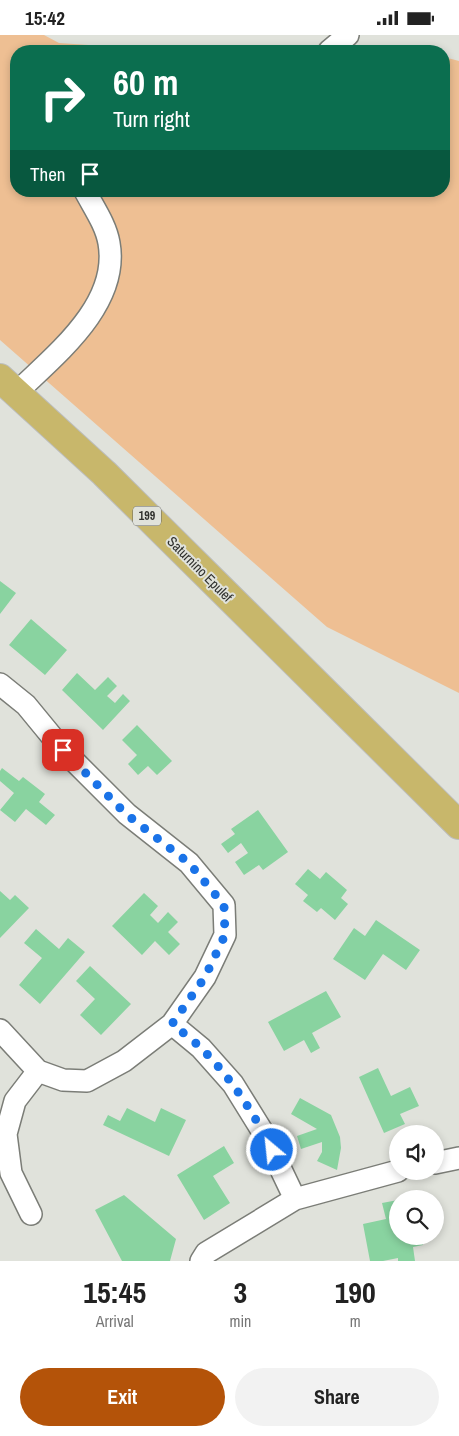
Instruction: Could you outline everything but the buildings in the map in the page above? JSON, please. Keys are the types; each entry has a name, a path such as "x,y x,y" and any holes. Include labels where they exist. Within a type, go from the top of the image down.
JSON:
{"main road":[{"name":"Saturnino Epulef","path":"8,385 104,473 459,825"},
{"name":"Saturnino Epulef","path":"290,658 459,809"}],"street":[{"path":"337,45 348,35"},
{"path":"8,385 74,336 105,290 110,267 109,242 106,229 88,197"},
{"path":"0,684 26,705 63,750 126,814 189,863 224,905 225,935 205,977 172,1024 124,1061 87,1081 63,1080 38,1071 0,1030"},
{"path":"172,1024 201,1048 234,1085 264,1134 296,1199"},
{"path":"31,1214 10,1173 6,1134 15,1101 38,1071"},
{"path":"444,1161 459,1158"},
{"path":"201,1261 206,1253 296,1199 389,1173"}],"shaded area":[{"path":"0,35 44,35 59,43 88,45 10,45 10,197 450,197 450,59 459,61 459,693 327,627 0,340"}],"route":[{"path":"63,750 126,814 189,863 224,905 225,935 205,977 172,1024 201,1048 234,1085 272,1150"}]}
